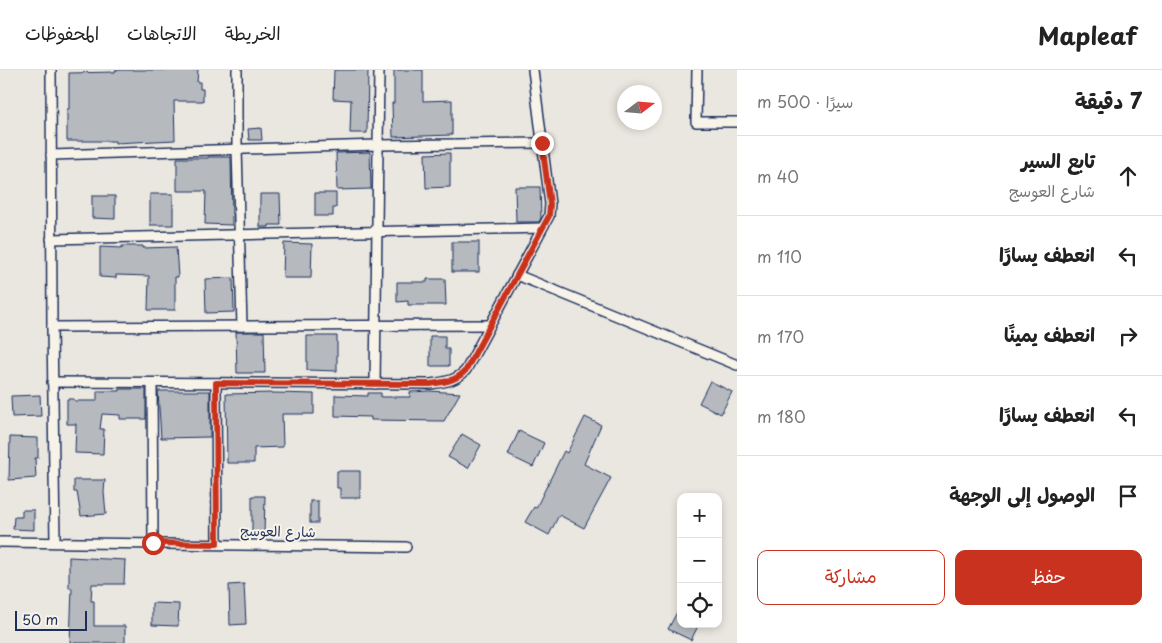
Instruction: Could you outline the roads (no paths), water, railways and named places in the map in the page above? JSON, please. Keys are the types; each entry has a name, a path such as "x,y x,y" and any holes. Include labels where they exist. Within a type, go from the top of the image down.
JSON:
{"street":[{"path":"51,70 52,382 55,542"},
{"path":"237,70 237,148 242,326"},
{"path":"375,384 378,70"},
{"path":"52,382 430,384 460,377 466,370 549,216 550,210 533,70"},
{"path":"697,70 696,122 737,122"},
{"path":"51,155 237,148 542,143"},
{"path":"51,239 542,228"},
{"path":"517,275 737,364"},
{"path":"52,327 490,325"},
{"path":"152,383 153,543"},
{"path":"216,383 217,544"},
{"name":"شارع العوسج","path":"0,542 406,547"}]}
